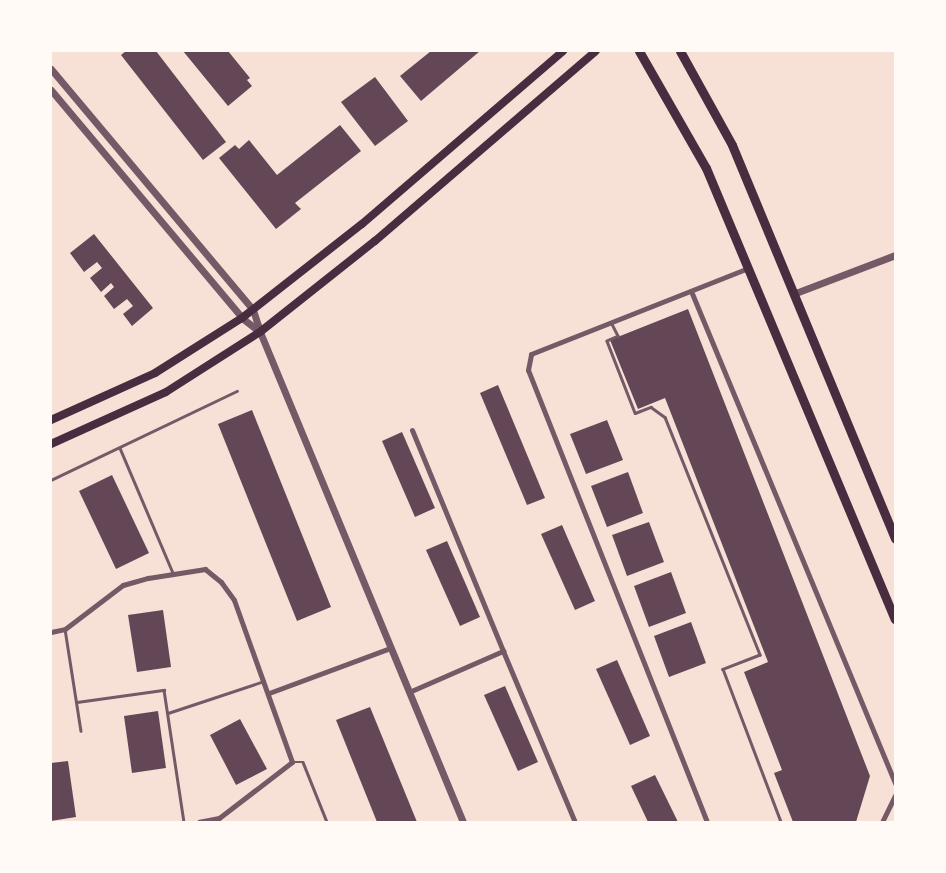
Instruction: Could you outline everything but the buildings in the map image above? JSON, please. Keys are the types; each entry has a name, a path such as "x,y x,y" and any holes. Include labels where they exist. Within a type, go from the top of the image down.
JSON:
{"main road":[{"path":"51,420 155,372 242,318 362,224 563,51"},
{"path":"51,444 166,392 260,332 375,241 596,51"},
{"path":"640,51 706,168 895,619"},
{"path":"680,51 732,145 895,539"}],"street":[{"path":"51,69 253,310 260,332 463,822"},
{"path":"51,90 242,318 260,332"},
{"path":"793,294 895,255"},
{"path":"707,822 528,370 531,354 748,268"},
{"path":"691,291 895,783"},
{"path":"412,430 576,822"},
{"path":"51,632 66,629 123,586 173,573 205,569 221,582 234,600 269,693 292,762 219,818 199,822"},
{"path":"269,693 390,648"},
{"path":"409,692 503,651"},
{"path":"882,822 895,795"}],"lane":[{"path":"612,322 618,336 607,342 635,413 651,407 665,417 760,655 722,669 781,822"},
{"path":"51,480 237,391"},
{"path":"120,448 173,573"},
{"path":"66,629 81,731"},
{"path":"168,713 264,680"},
{"path":"77,702 164,690 184,822"},
{"path":"292,762 302,762 327,822"}]}
